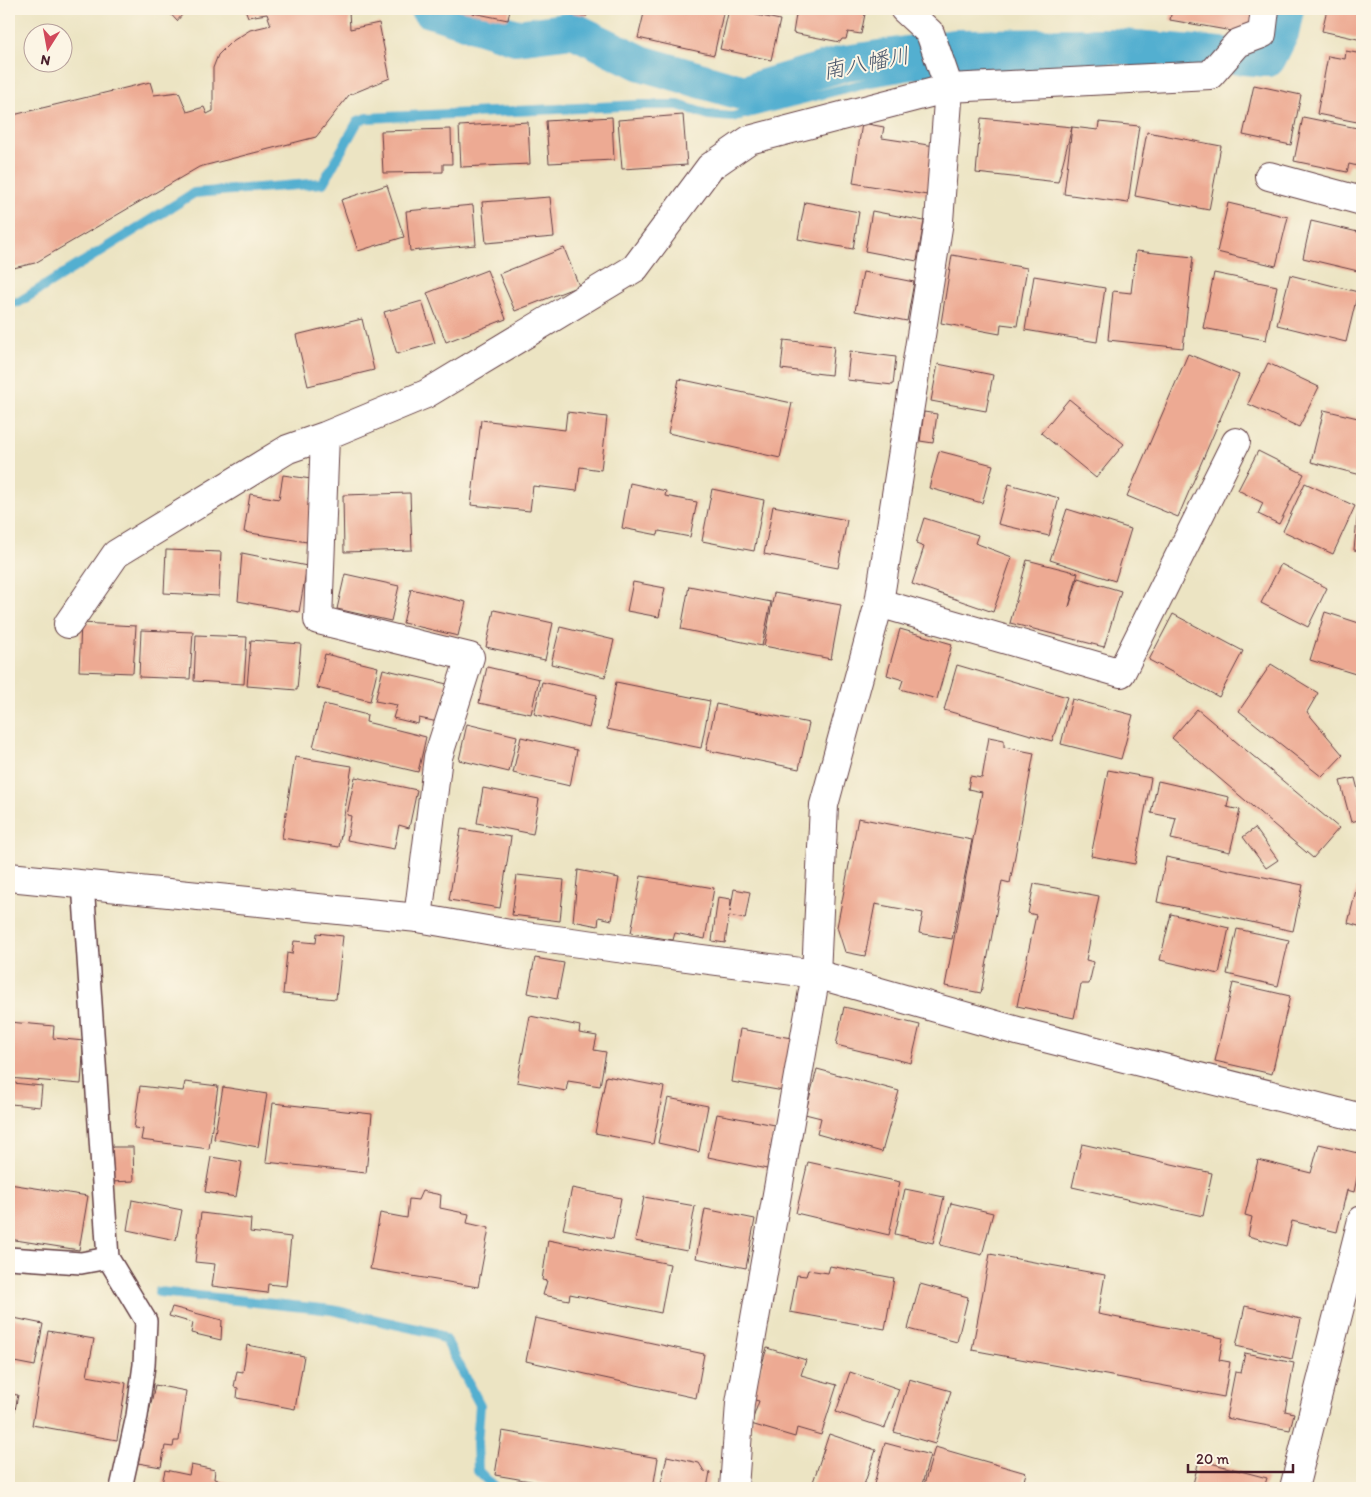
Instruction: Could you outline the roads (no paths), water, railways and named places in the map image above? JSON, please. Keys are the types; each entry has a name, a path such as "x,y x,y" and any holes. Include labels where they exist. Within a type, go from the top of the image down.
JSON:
{"street":[{"path":"734,1488 740,1403 816,974 824,805 879,603 938,221 947,83 930,33 904,9"},
{"path":"68,624 116,554 288,450 426,394 635,268 710,167 749,140 947,83 1210,75 1238,44 1262,34 1265,9"},
{"path":"1269,176 1362,201"},
{"path":"325,436 318,620 470,657 438,757 418,918"},
{"path":"879,603 1121,673 1236,442"},
{"path":"9,876 418,918 510,934 816,974 1021,1032 1362,1118"},
{"path":"1294,1488 1362,1220"}],"lane":[{"path":"83,883 108,1258 146,1321 144,1365 137,1416 121,1488"},
{"path":"9,1258 81,1263 108,1258"}],"waterway":[{"name":"南八幡川","path":"428,9 516,37 573,30 641,63 744,93 845,63 954,47 1110,46 1268,59 1281,33 1286,9"},
{"path":"1135,65 1251,58"},
{"path":"9,303 19,302 194,193 323,183 358,121 367,118 641,105 678,105 709,115 732,117 870,82 960,67 1093,68"},
{"path":"159,1292 332,1310 435,1333 446,1340 480,1405 477,1443 478,1471 495,1488"}]}
